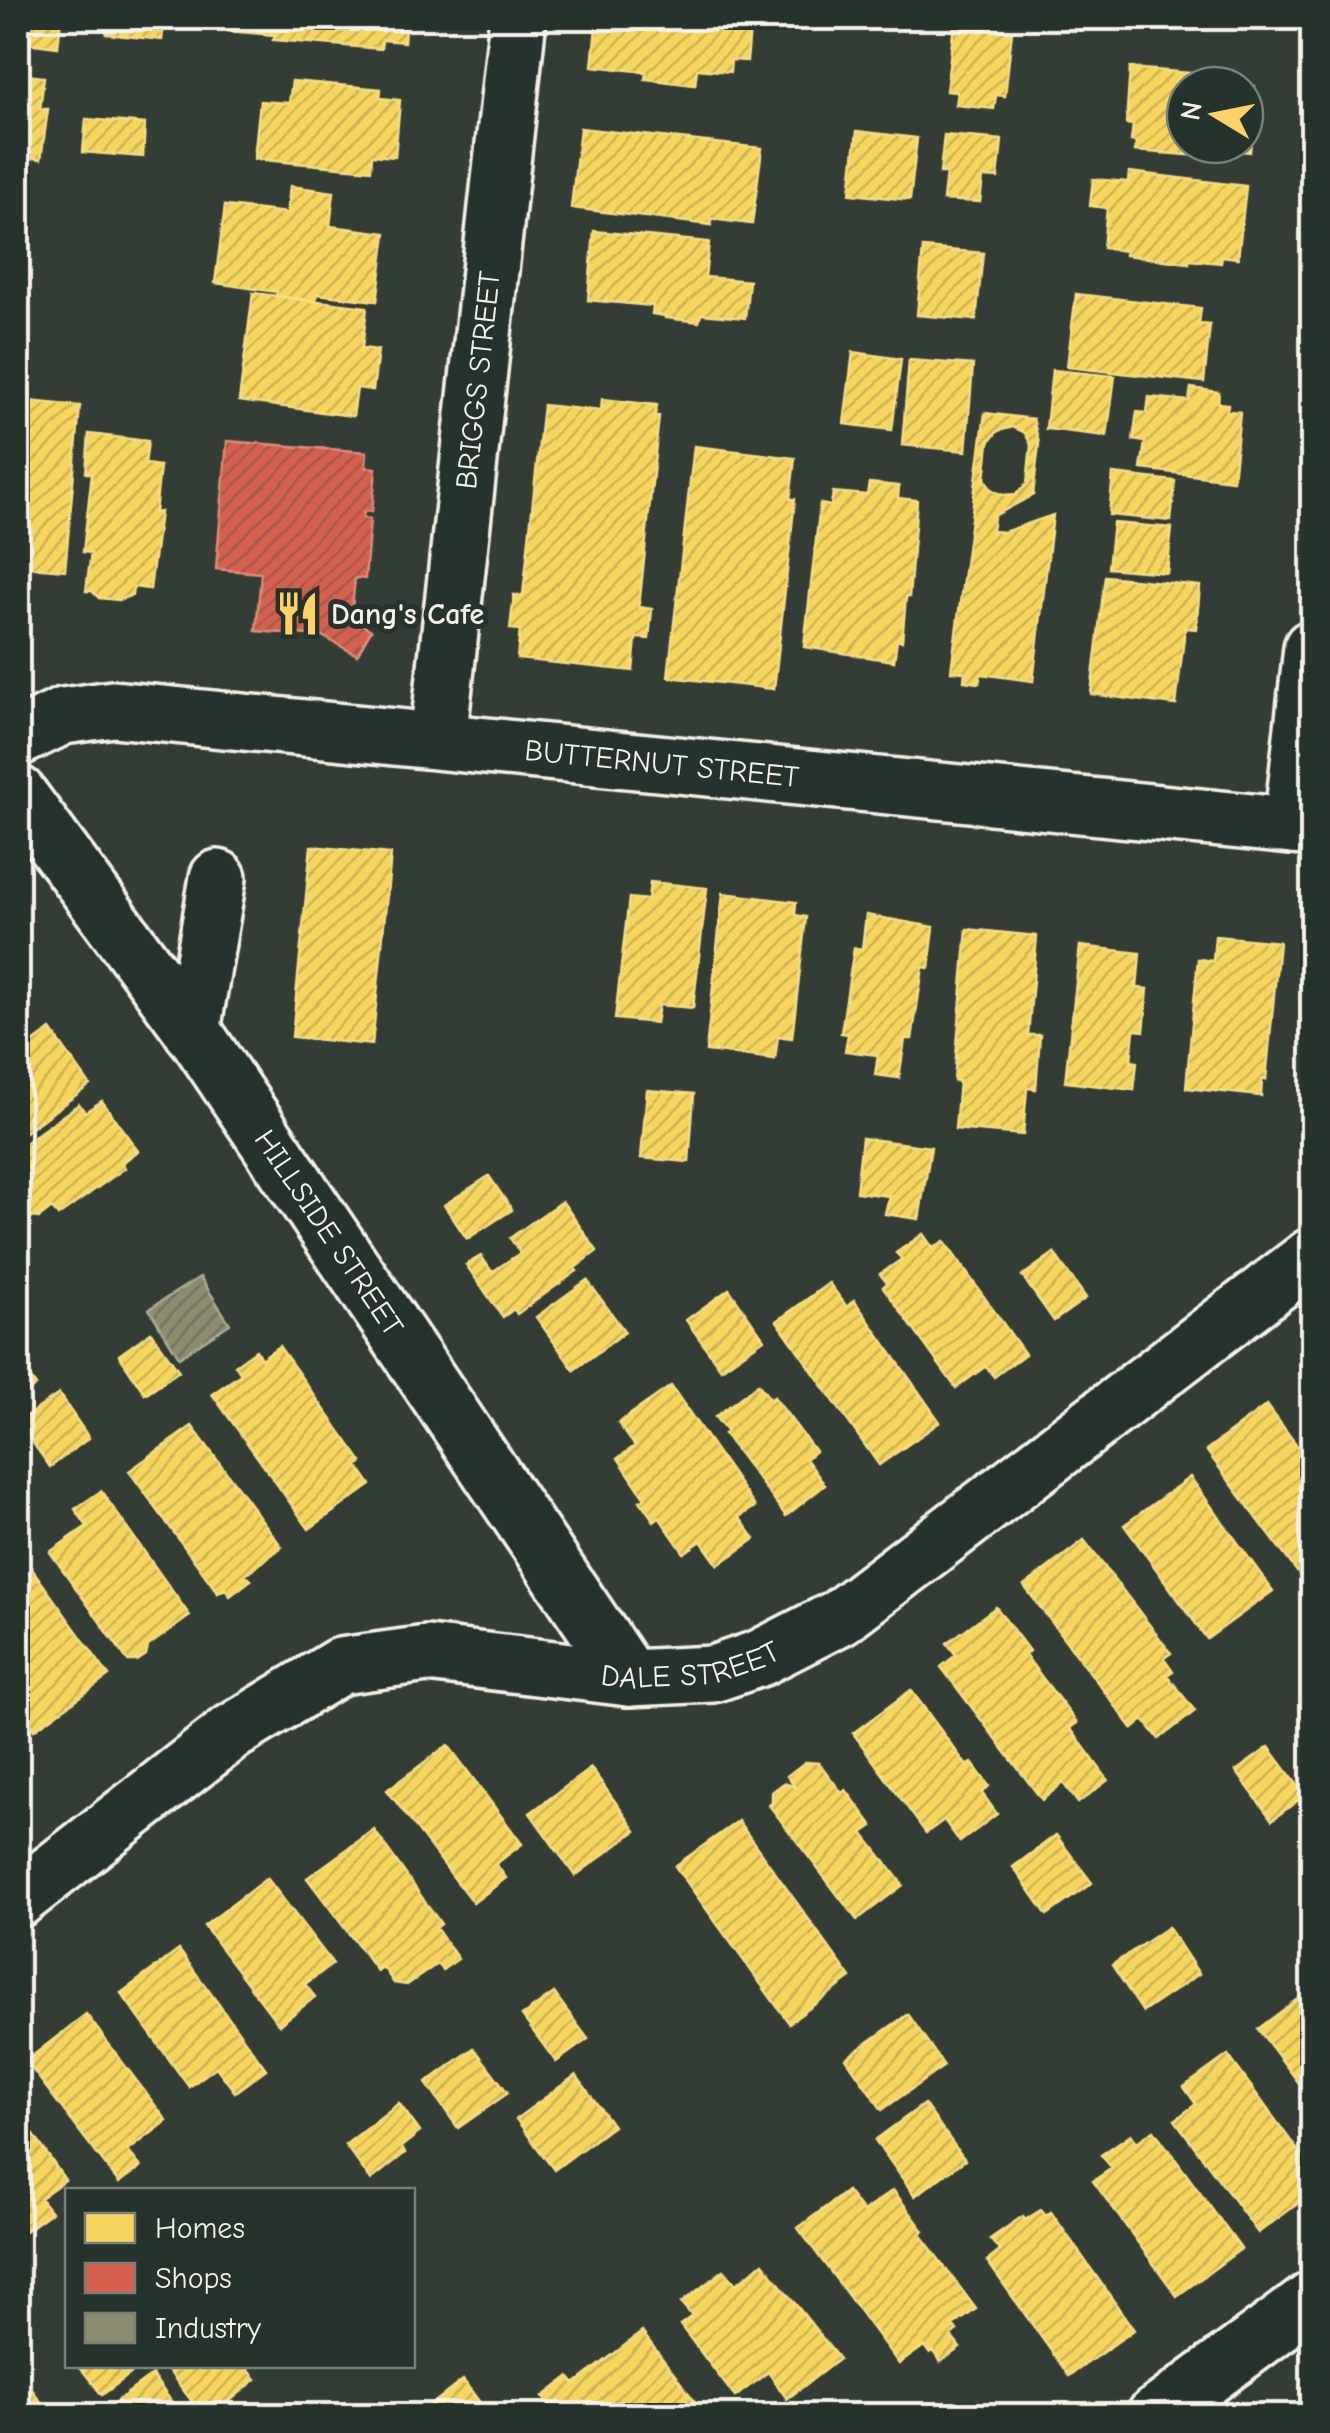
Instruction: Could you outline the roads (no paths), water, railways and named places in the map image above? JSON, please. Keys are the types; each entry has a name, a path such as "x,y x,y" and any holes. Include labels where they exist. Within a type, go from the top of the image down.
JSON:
{"street":[{"name":"BRIGGS STREET","path":"438,740 518,18"},
{"path":"1302,828 1312,648"},
{"name":"BUTTERNUT STREET","path":"18,738 63,716 113,709 1302,828"},
{"name":"HILLSIDE STREET","path":"18,794 192,1030 629,1678"},
{"path":"192,1030 218,878"},
{"name":"DALE STREET","path":"18,1898 232,1732 340,1666 427,1654 629,1678 713,1674 760,1658 840,1616 1312,1256"},
{"path":"1155,2416 1312,2300"}],"place":[{"name":"Dang's Cafe","path":"298,614"}]}
